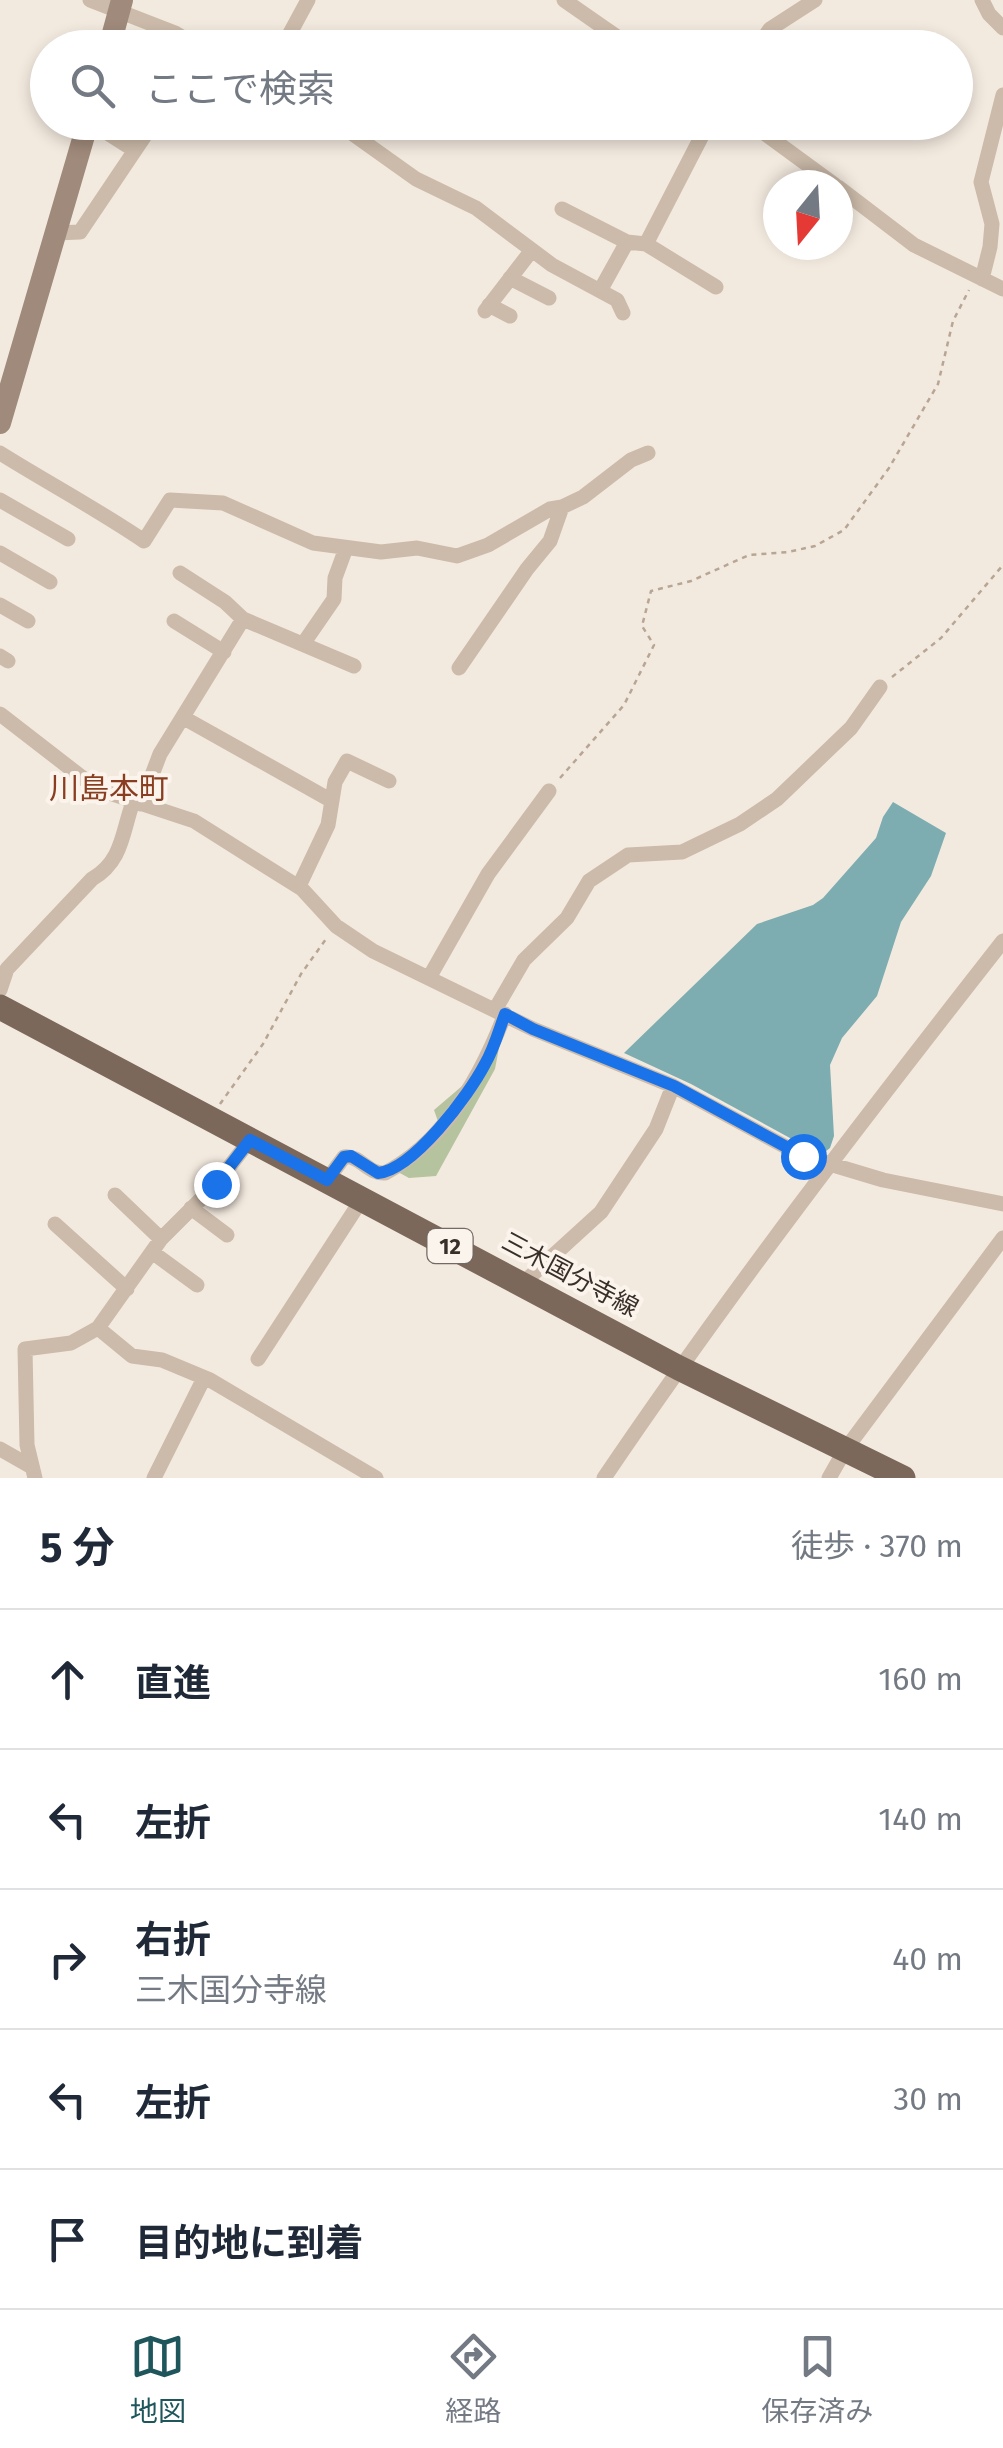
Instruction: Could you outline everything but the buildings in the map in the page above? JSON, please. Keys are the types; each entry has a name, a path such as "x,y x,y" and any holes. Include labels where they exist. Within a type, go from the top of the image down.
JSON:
{"main road":[{"path":"0,424 84,140"},
{"name":"三木国分寺線","path":"0,1007 679,1368 903,1478"}],"street":[{"path":"90,0 120,6 167,30"},
{"path":"292,30 308,0"},
{"path":"564,0 606,30"},
{"path":"769,30 814,0"},
{"path":"982,0 1003,28"},
{"path":"978,278 990,247 992,224 982,182 1003,95"},
{"path":"118,140 134,150"},
{"path":"56,232 80,232 141,140"},
{"path":"361,140 416,179 476,208 552,265 601,289 617,300 623,313"},
{"path":"646,244 700,140"},
{"path":"774,140 815,170"},
{"path":"853,198 914,244 1003,289"},
{"path":"562,209 626,242 646,244 716,287"},
{"path":"601,289 626,242"},
{"path":"510,316 487,308 532,250"},
{"path":"510,278 549,298"},
{"path":"0,453 92,506 144,542 170,500 195,500 236,508 313,542 381,552 417,548 457,556 488,544 550,508 562,507 608,481 631,460 648,453"},
{"path":"0,500 68,538"},
{"path":"459,668 526,569 550,541 562,507"},
{"path":"303,644 334,599 346,548"},
{"path":"0,553 50,582"},
{"path":"180,573 225,602 243,619 354,666"},
{"path":"0,605 28,621"},
{"path":"0,990 7,969 115,858 125,838 125,824 160,754 243,619"},
{"path":"174,621 224,652"},
{"path":"327,1180 344,1157 351,1156 369,1170 384,1173 418,1150 470,1089 486,1062 501,1011 524,960 567,918 589,881 628,855 682,852 740,824 777,799 851,728 880,687"},
{"path":"0,714 97,789 194,821 298,886 336,926 373,950 533,1029 674,1086 766,1139 828,1164 883,1180 1003,1204"},
{"path":"184,718 332,801"},
{"path":"298,886 328,825 334,782 347,761 389,781"},
{"path":"430,976 488,874 549,791"},
{"path":"604,1478 828,1164 1003,941"},
{"path":"522,1284 601,1212 656,1129 674,1086"},
{"path":"32,1472 26,1445 26,1349 70,1343 98,1328 156,1246 216,1184 250,1140"},
{"path":"116,1195 156,1246 198,1285"},
{"path":"258,1359 362,1199"},
{"path":"192,1208 227,1235"},
{"path":"55,1224 127,1289"},
{"path":"829,1478 845,1450 1003,1238"},
{"path":"98,1328 132,1356 162,1360 204,1378 376,1478"},
{"path":"154,1478 204,1378"},
{"path":"0,1450 32,1472"}],"path":[{"path":"549,791 624,705 654,645 642,626 651,591 691,581 749,555 815,546 844,530 889,468 938,384 953,321 978,278"},
{"path":"880,687 941,638 1003,565"},
{"path":"212,1120 223,1098 263,1044 301,974 336,926"}],"green space":[{"path":"502,1032 495,1069 436,1176 409,1178 396,1171 441,1130 434,1110 475,1075"}],"water":[{"path":"893,802 946,833 931,876 901,922 877,996 842,1038 830,1065 834,1136 830,1148 821,1155 691,1084 624,1053 757,924 823,898 876,838"}],"district":[{"name":"川島本町","path":"109,789"}],"route":[{"path":"216,1184 250,1140 327,1180 344,1157 360,1160 378,1173 397,1166 418,1150 470,1089 486,1062 505,1014 674,1086 803,1156"}]}
